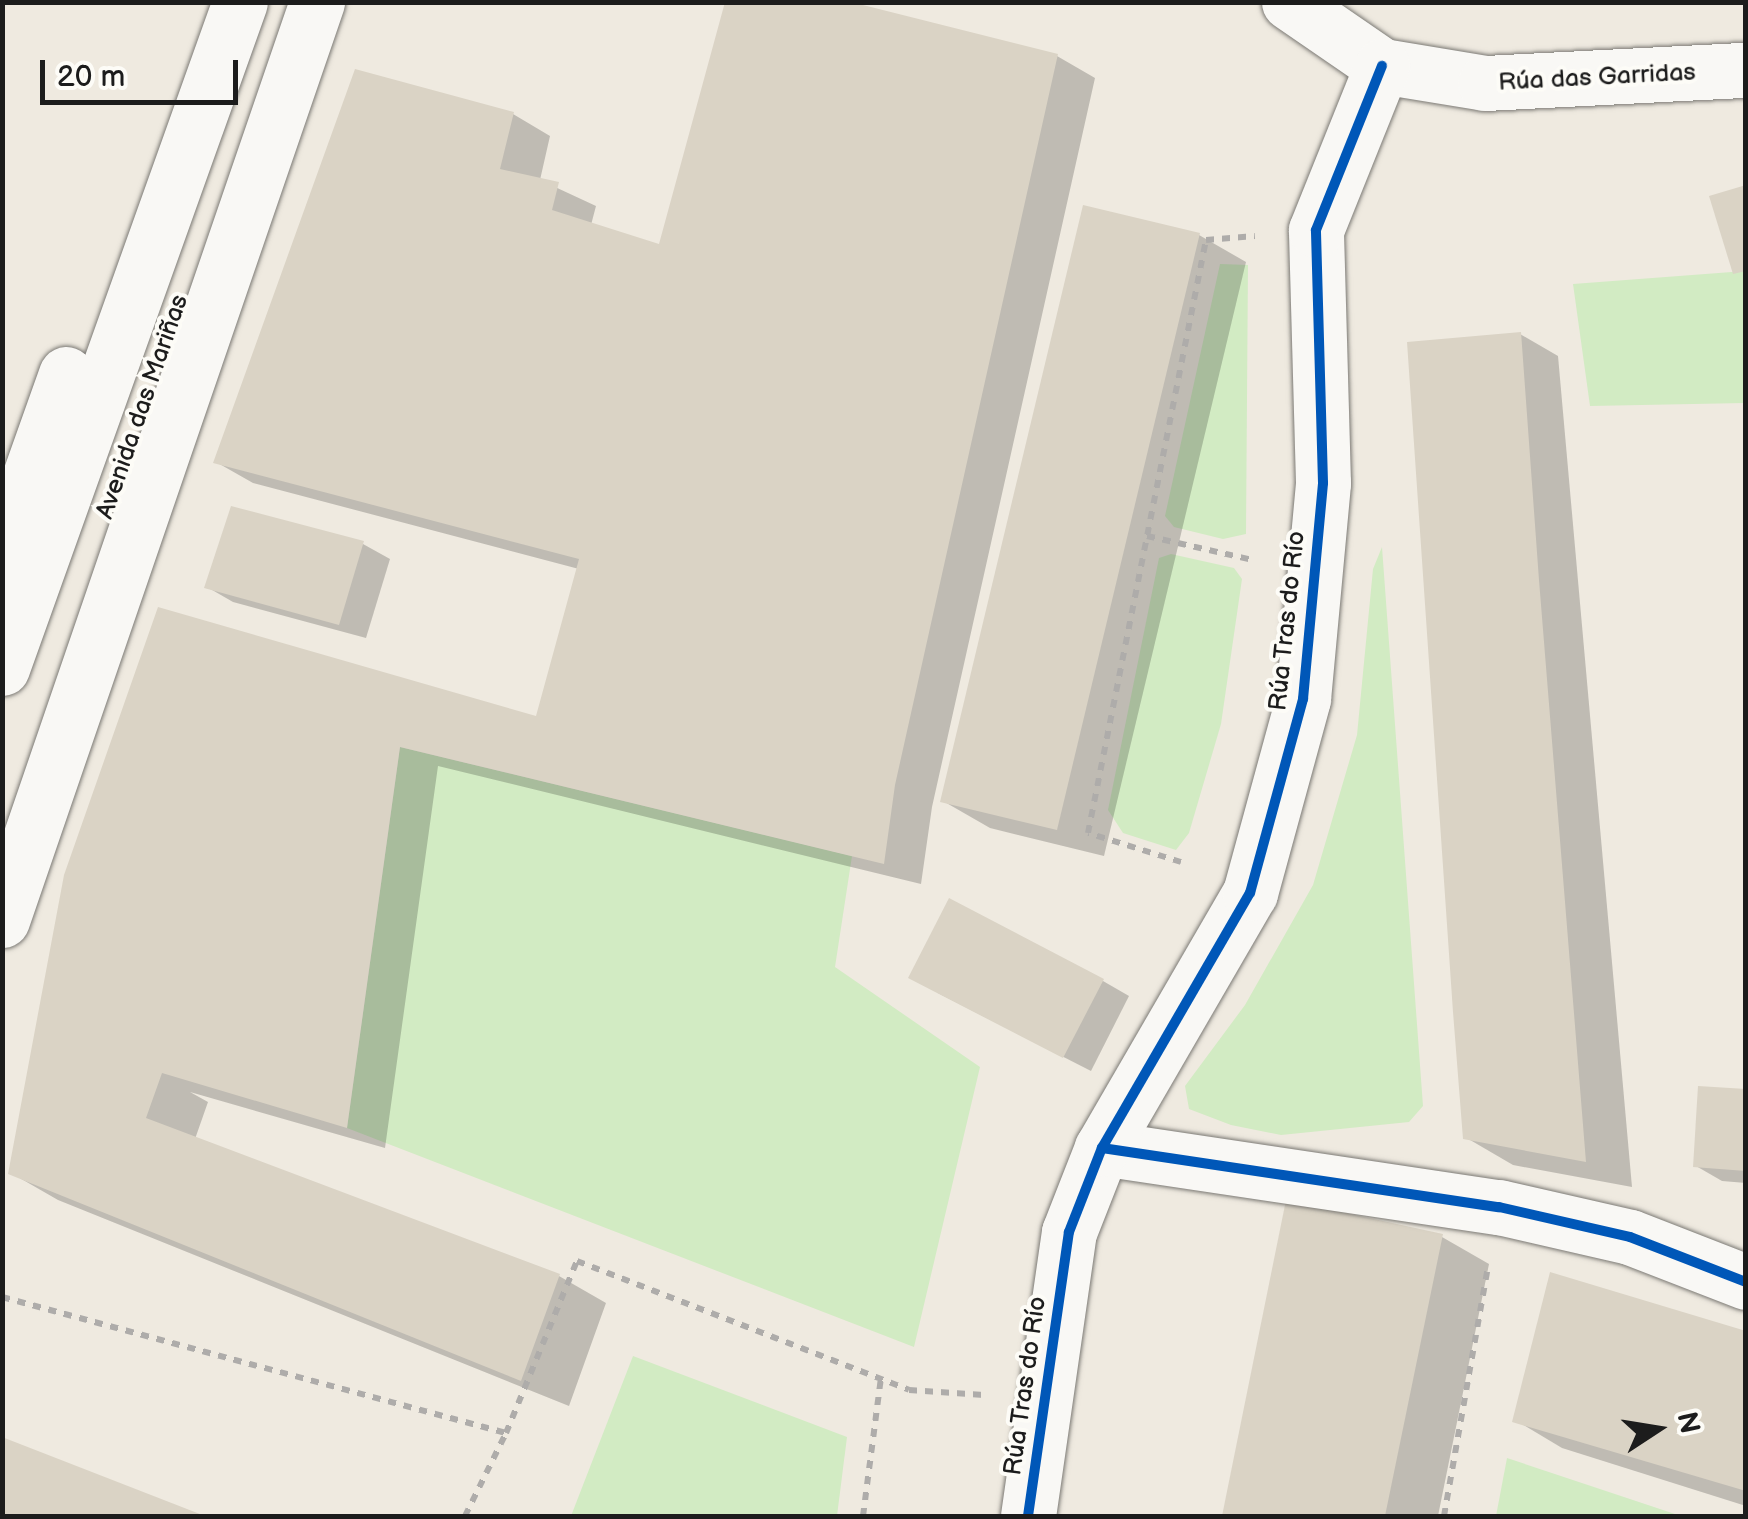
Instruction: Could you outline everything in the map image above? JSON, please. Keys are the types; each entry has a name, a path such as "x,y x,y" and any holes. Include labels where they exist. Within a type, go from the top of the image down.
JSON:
{"main road":[{"path":"2,554 16,505 209,2"},
{"name":"Avenida das Mariñas","path":"2,668 240,2"},
{"name":"Avenida das Mariñas","path":"2,814 132,430 292,2"},
{"path":"2,920 317,2"},
{"name":"Rúa das Garridas","path":"1289,2 1382,66 1485,83 1746,70"},
{"name":"Rúa Tras do Río","path":"1028,1516 1069,1232 1102,1148 1250,894 1303,699 1322,483 1316,230 1382,66"},
{"path":"1102,1148 1499,1207 1630,1237 1746,1282"}],"path":[{"path":"1182,862 1088,833 1206,240 1316,230"},
{"path":"1147,536 1256,560"},
{"path":"1444,1516 1499,1207"},
{"path":"465,1516 506,1432 577,1261 909,1390 1043,1400"},
{"path":"2,1297 506,1432"},
{"path":"863,1516 880,1378"}],"green space":[{"path":"1220,264 1248,265 1246,534 1223,539 1174,527 1165,516"},
{"path":"1745,271 1745,403 1590,406 1573,284"},
{"path":"1382,547 1423,1106 1409,1122 1281,1135 1231,1125 1189,1109 1185,1086 1245,1005 1313,885 1357,735 1373,569"},
{"path":"1171,554 1234,568 1242,579 1221,724 1189,833 1176,850 1123,833 1108,810 1159,558"},
{"path":"400,747 852,856 835,967 980,1067 914,1347 347,1128"},
{"path":"633,1356 847,1437 837,1516 571,1516"},
{"path":"1507,1458 1681,1516 1496,1516"}],"building":[{"path":"725,2 851,2 1058,54 895,785 884,864 400,747 347,1128 162,1073 146,1118 560,1274 521,1381 8,1174 64,875 158,607 536,716 579,559 213,463 355,69 514,112 500,169 559,182 552,210 659,244"},
{"path":"1746,185 1746,271 1733,274 1709,196"},
{"path":"1083,205 1200,233 1057,830 940,802"},
{"path":"1521,332 1586,1162 1463,1139 1453,1012 1407,342"},
{"path":"231,506 364,541 339,625 204,588"},
{"path":"949,898 1104,979 1063,1058 908,978"},
{"path":"1698,1086 1746,1089 1746,1171 1693,1167"},
{"path":"1286,1200 1443,1234 1385,1516 1222,1516"},
{"path":"1550,1272 1746,1331 1746,1491 1512,1422"},
{"path":"2,1437 205,1516 2,1516"}],"cycle path":[{"path":"1028,1516 1069,1232 1102,1148 1250,893 1303,699 1323,483 1316,230 1382,66"},
{"path":"1102,1148 1499,1207 1630,1237 1746,1282"}]}
